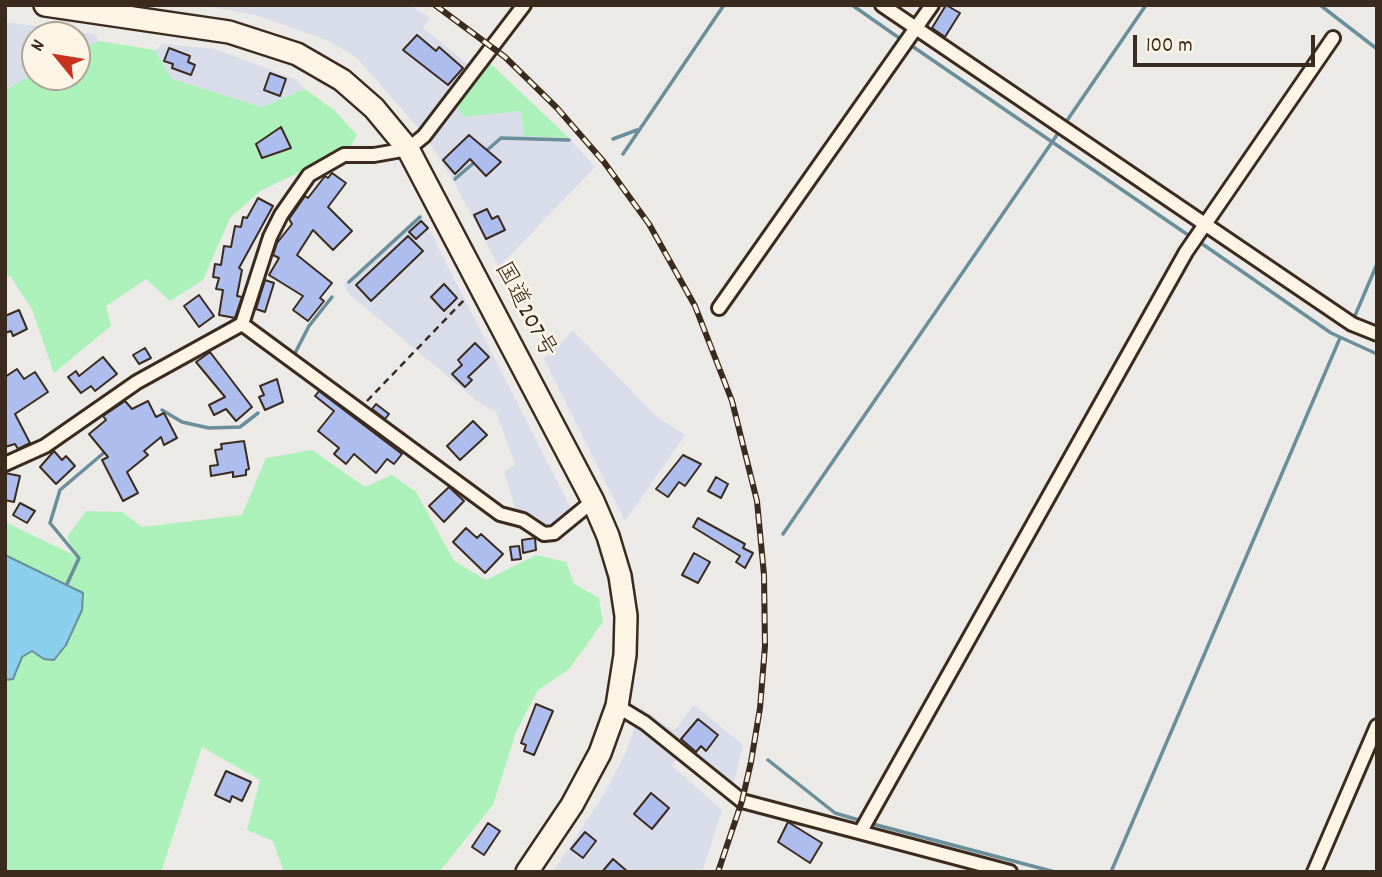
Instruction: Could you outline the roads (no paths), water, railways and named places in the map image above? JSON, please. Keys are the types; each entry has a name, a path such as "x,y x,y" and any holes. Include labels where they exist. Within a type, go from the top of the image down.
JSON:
{"highway":[{"name":"国道207号","path":"45,5 229,32 297,54 342,80 374,108 408,149 593,501 608,536 620,576 626,616 625,655 617,706 600,753 578,795 527,872"}],"street":[{"path":"5,464 45,446 137,382 242,324 270,237 293,196 309,175 344,155 374,155 408,149 424,136 524,5"},
{"path":"882,5 913,33 1198,234 1352,324 1377,334"},
{"path":"719,308 932,5"},
{"path":"864,825 1198,234 1333,38"},
{"path":"242,324 500,514 523,520 544,534 554,533 593,501"},
{"path":"617,706 645,723 742,800 864,825 985,869 1010,872"},
{"path":"1314,872 1377,726"}],"water":[{"path":"5,555 83,593 82,610 66,645 54,660 44,659 32,651 22,657 13,679 5,680"}],"waterway":[{"path":"623,154 724,5"},
{"path":"852,5 902,40"},
{"path":"1066,122 1146,5"},
{"path":"1320,5 1377,49"},
{"path":"909,44 1191,237"},
{"path":"613,139 637,130"},
{"path":"783,534 1059,132"},
{"path":"485,152 501,138 569,140"},
{"path":"455,179 477,160"},
{"path":"349,282 420,217"},
{"path":"1198,241 1331,333 1377,354"},
{"path":"1354,318 1377,264"},
{"path":"293,357 309,326 332,297"},
{"path":"1111,872 1340,338"},
{"path":"162,410 182,422 209,428 240,427 258,413"},
{"path":"67,584 79,558 50,523 60,490 106,451"},
{"path":"768,760 835,813 862,821"},
{"path":"869,823 1055,872"}],"railway":[{"path":"435,5 505,57 557,108 604,162 649,224 695,306 732,401 757,501 764,575 765,646 760,708 751,762 742,801 718,872"}]}
